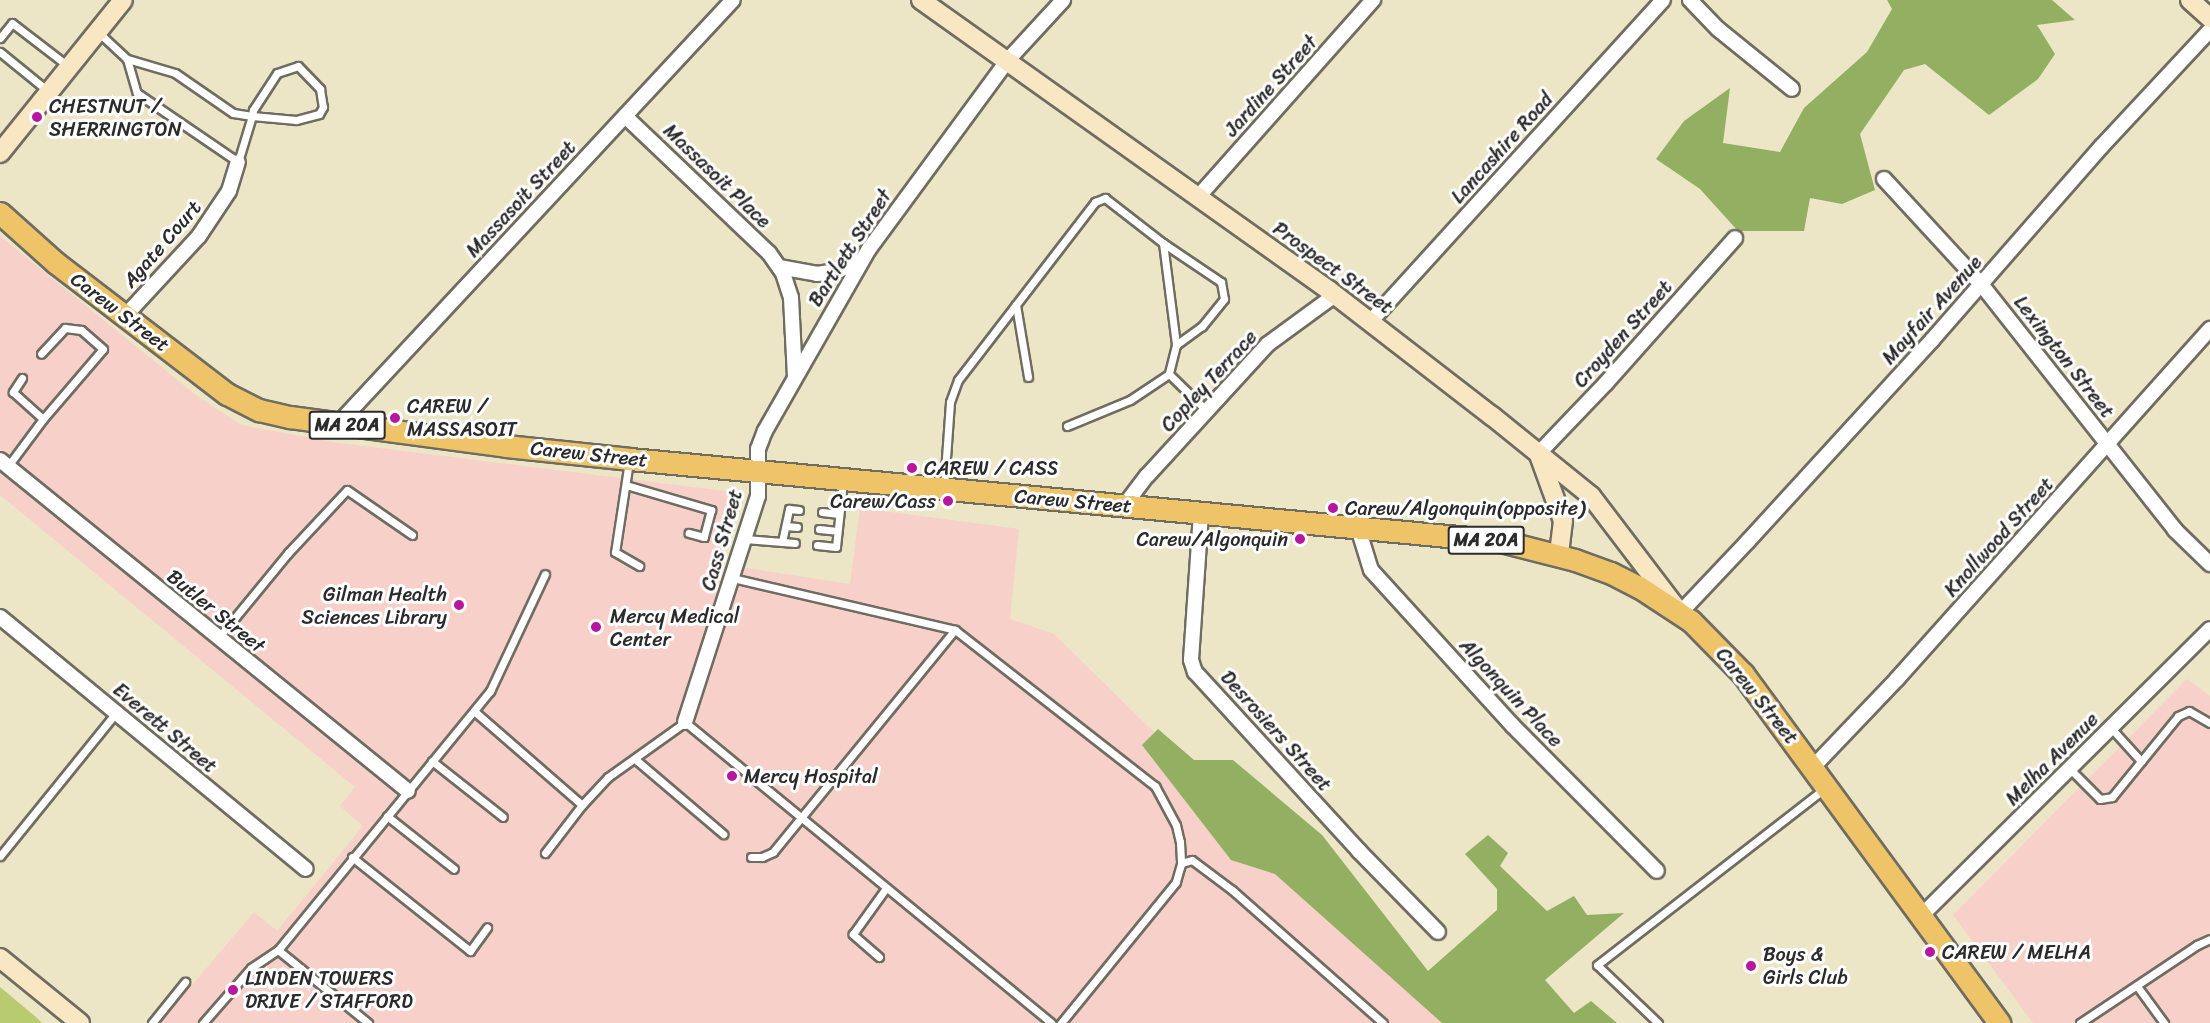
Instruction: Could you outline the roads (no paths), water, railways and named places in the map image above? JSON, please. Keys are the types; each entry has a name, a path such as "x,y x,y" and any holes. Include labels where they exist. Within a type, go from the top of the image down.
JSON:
{"main road":[{"path":"0,153 123,0"},
{"name":"Prospect Street","path":"921,0 1335,295 1591,496 1680,613"},
{"path":"2190,0 2210,18"},
{"name":"Carew Street","path":"0,213 56,263 227,394 259,410 290,417 506,446 630,459 1501,541 1611,573 1639,586 1680,613 1709,638 1743,674 1999,1023"},
{"path":"1538,454 1563,521 1558,556"},
{"path":"0,958 80,1023"}],"street":[{"name":"Massasoit Street","path":"338,423 733,0"},
{"name":"Bartlett Street","path":"760,471 758,449 762,440 795,376 862,260 931,162 1007,61 1063,0"},
{"name":"Jardine Street","path":"1198,197 1374,0"},
{"name":"Lancashire Road","path":"1370,322 1663,0"},
{"path":"1690,0 1718,29 1792,89"},
{"name":"Mayfair Avenue","path":"1680,613 1981,284 2101,147 2210,30"},
{"name":"Massasoit Place","path":"625,116 769,253 779,267 791,298 795,376"},
{"name":"Agate Court","path":"125,316 206,228 229,191 238,162"},
{"name":"Lexington Street","path":"1884,179 1981,284 2175,530 2210,564"},
{"name":"Croyden Street","path":"1538,454 1735,238"},
{"path":"779,267 817,274 837,271 862,260"},
{"name":"Copley Terrace","path":"1124,506 1268,344 1335,295"},
{"name":"Knollwood Street","path":"1813,767 1897,679 2210,329"},
{"name":"Butler Street","path":"4,463 408,791"},
{"name":"Cass Street","path":"685,722 758,496 760,471"},
{"name":"Desrosiers Street","path":"1202,513 1191,660 1195,672 1359,851 1438,932"},
{"name":"Algonquin Place","path":"1358,528 1371,570 1513,726 1657,871"},
{"name":"Everett Street","path":"0,617 306,869"},
{"name":"Melha Avenue","path":"1921,916 2210,629"}],"lane":[{"path":"0,38 12,23 69,67"},
{"path":"98,32 127,59 175,73 233,113 252,116 296,120 309,119 319,114 323,107 320,89 298,66 288,67 277,73 266,87 252,116 238,162 136,93 127,59"},
{"path":"0,52 49,93"},
{"path":"944,489 950,402 958,380 1095,202 1106,198 1163,243 1221,282 1224,299 1202,326 1176,345"},
{"path":"1067,426 1130,400 1169,374 1176,345 1163,243"},
{"path":"1016,305 1028,377"},
{"path":"4,463 103,349 81,330 65,328 41,354"},
{"path":"1169,374 1207,411"},
{"path":"22,378 12,392 43,418"},
{"path":"630,459 615,552 639,566"},
{"path":"817,545 836,547 843,479"},
{"path":"626,485 711,510 704,537 689,533"},
{"path":"219,638 288,552 347,490 412,535"},
{"path":"782,542 789,509 799,510"},
{"path":"822,512 839,514"},
{"path":"786,526 797,527"},
{"path":"819,529 837,531"},
{"path":"745,539 795,543"},
{"path":"203,1023 251,968 278,950 490,691 545,574"},
{"path":"732,578 900,615 956,630 1155,786 1176,825 1181,863 1176,882 1060,1023"},
{"path":"750,857 762,857 772,852 956,630"},
{"path":"474,711 582,806"},
{"path":"2070,770 2100,799 2112,797 2178,716 2189,711 2210,723"},
{"path":"0,856 116,713"},
{"path":"545,853 608,777 685,722 1051,1023"},
{"path":"2111,728 2141,761"},
{"path":"635,759 723,834"},
{"path":"432,761 503,817"},
{"path":"1658,1023 1597,965 1827,787"},
{"path":"387,816 454,869"},
{"path":"352,857 470,951 487,928"},
{"path":"1181,863 1192,861 1232,890 1383,1023"},
{"path":"879,957 853,934 886,888"},
{"path":"2080,1023 2210,939"},
{"path":"278,950 368,1023"},
{"path":"152,1023 185,982"},
{"path":"2137,986 2164,1023"}],"place":[{"name":"CHESTNUT / SHERRINGTON","path":"37,117"},
{"name":"CAREW / MASSASOIT","path":"395,418"},
{"name":"CAREW / CASS","path":"912,468"},
{"name":"Carew/Cass","path":"948,501"},
{"name":"Carew/Algonquin(opposite)","path":"1333,508"},
{"name":"Carew/Algonquin","path":"1300,539"},
{"name":"Gilman Health Sciences Library","path":"459,605"},
{"name":"Mercy Medical Center","path":"596,627"},
{"name":"Mercy Hospital","path":"732,776"},
{"name":"CAREW / MELHA","path":"1930,952"},
{"name":"Boys & Girls Club","path":"1751,966"},
{"name":"LINDEN TOWERS DRIVE / STAFFORD","path":"233,990"}]}
